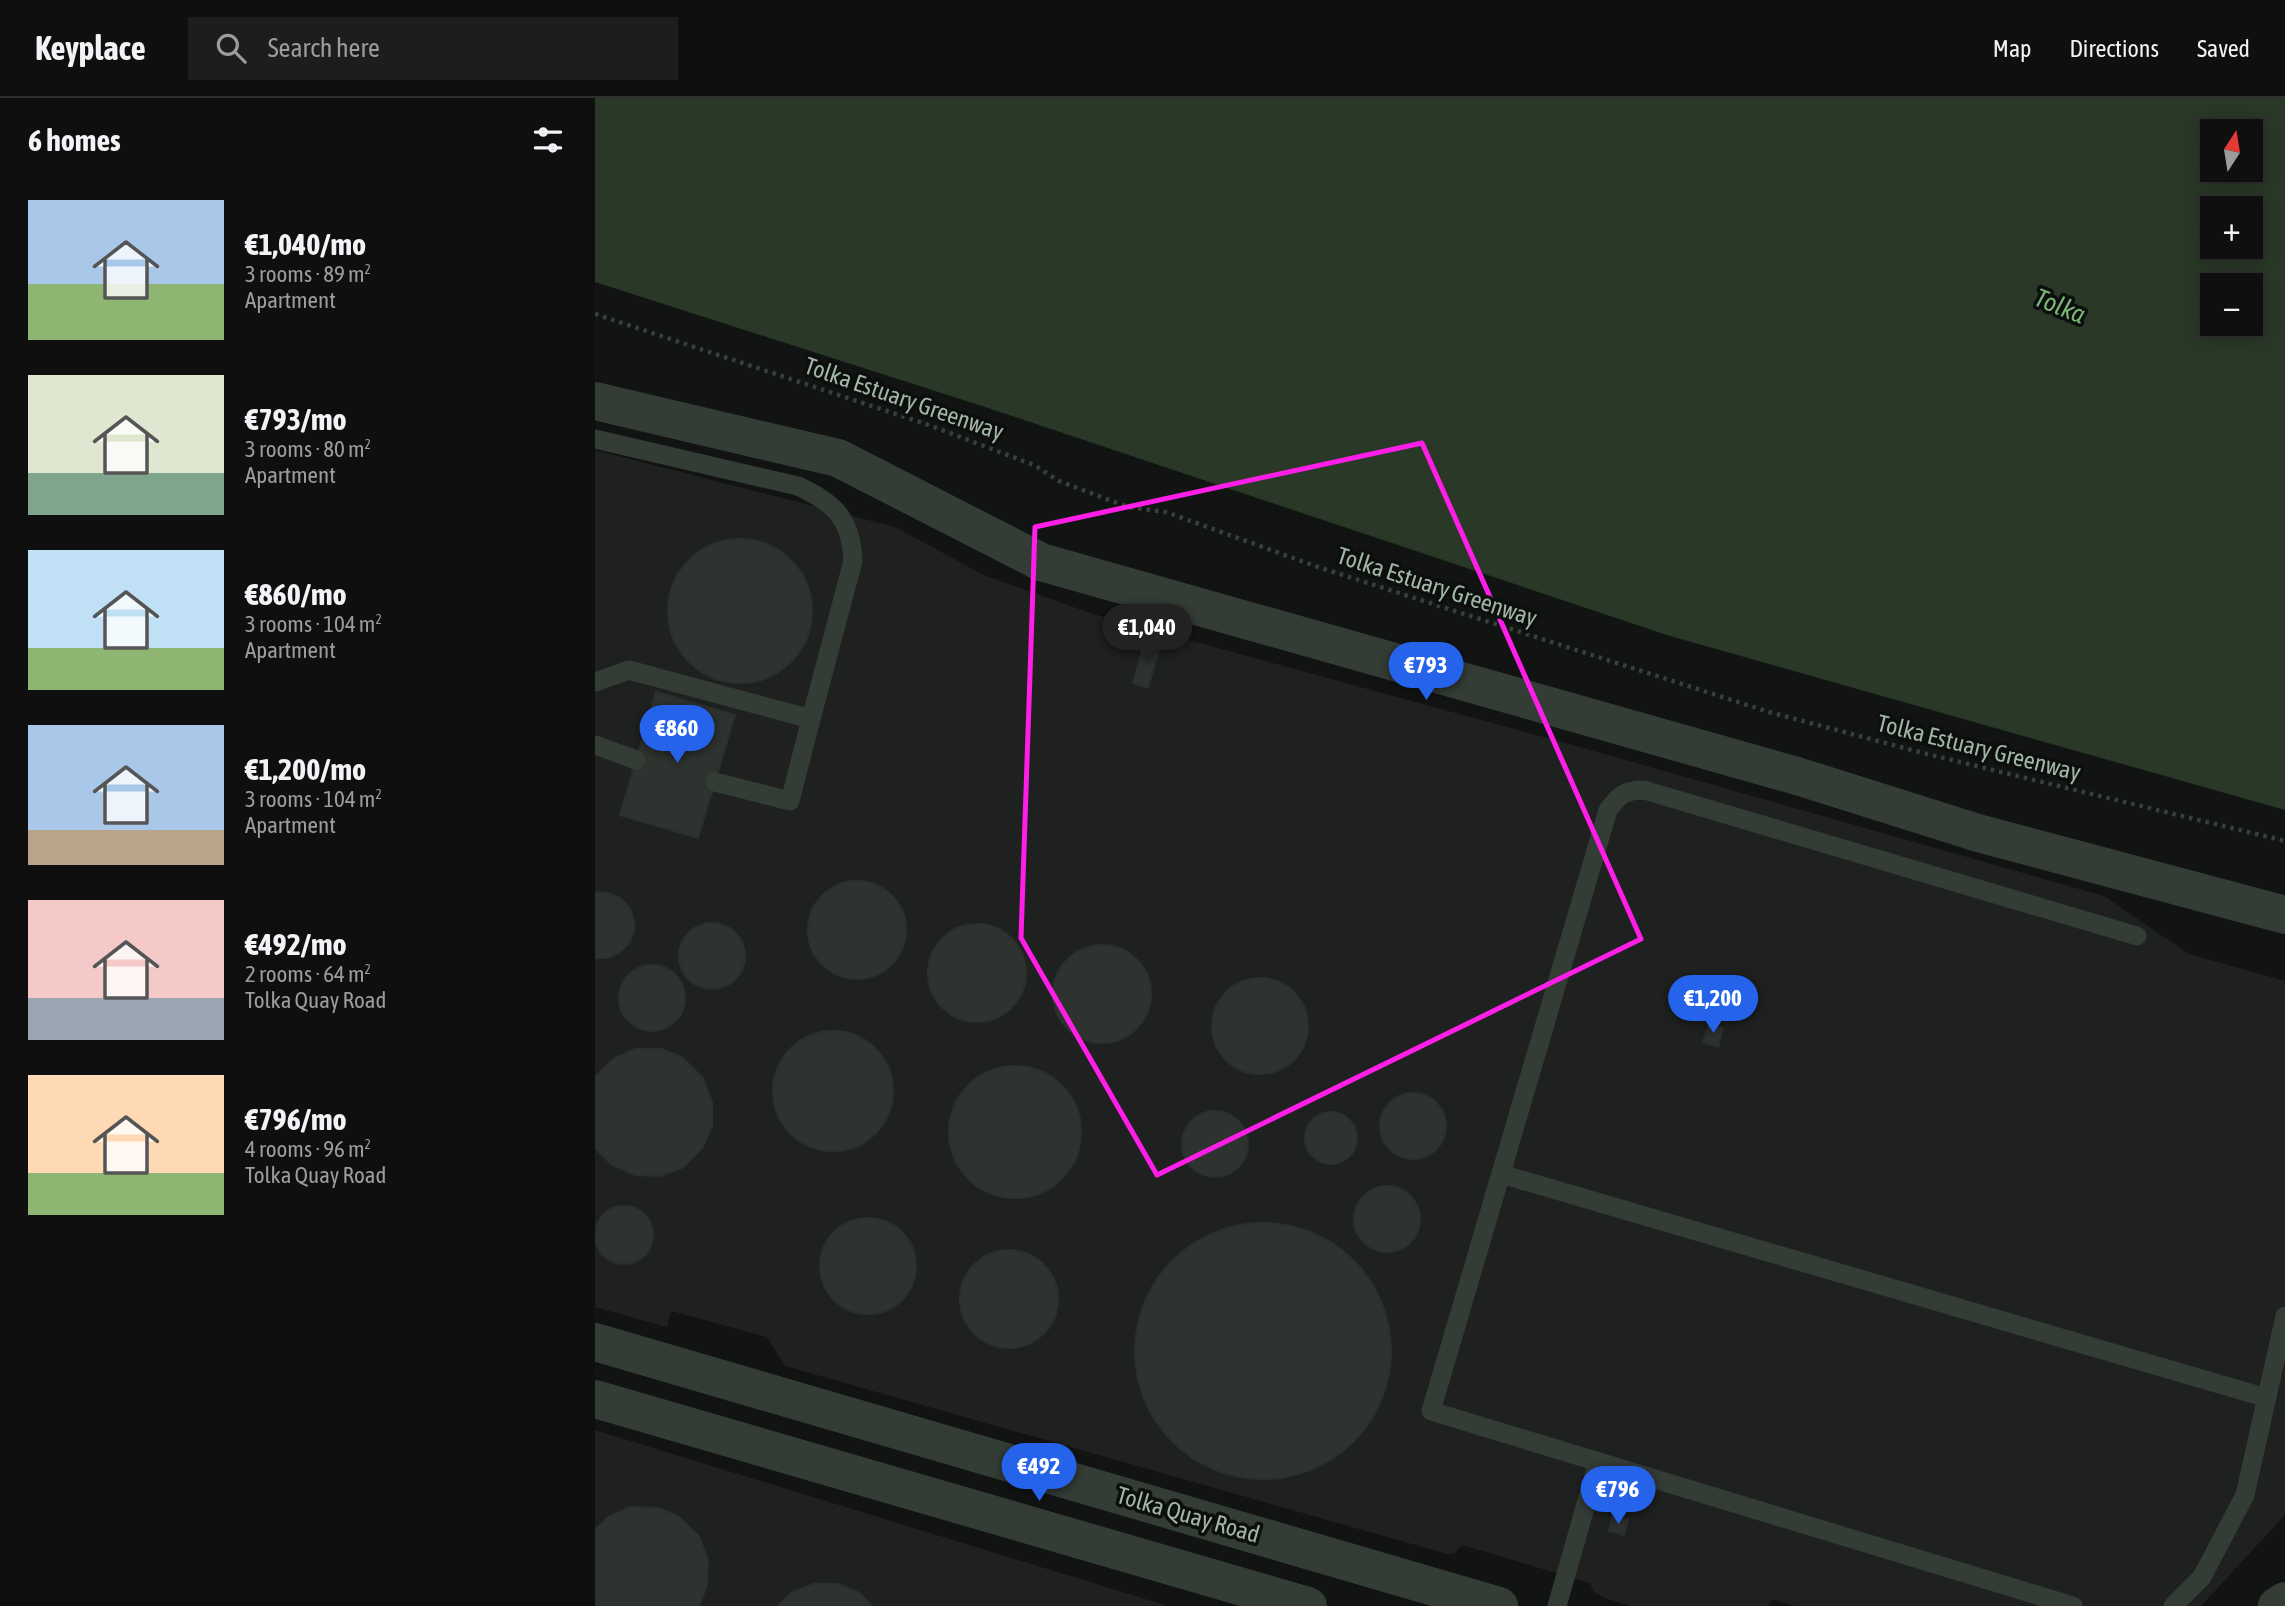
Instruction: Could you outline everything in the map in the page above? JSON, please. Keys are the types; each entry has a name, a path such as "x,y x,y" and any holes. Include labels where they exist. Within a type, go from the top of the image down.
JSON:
{"street":[{"path":"595,401 838,458 1041,562 1797,776 1978,833 2285,915"},
{"name":"Tolka Quay Road","path":"595,1342 1499,1606"},
{"path":"595,1399 1308,1606"},
{"path":"2277,1606 2285,1601"}],"lane":[{"path":"595,439 798,486 819,496 835,508 847,525 853,561 790,802 715,782"},
{"path":"595,682 629,670 811,719"},
{"path":"595,745 636,760"},
{"path":"2073,1606 1431,1411 1608,810 1617,798 1631,790 1644,790 2137,936"},
{"path":"1501,1174 2267,1398"},
{"path":"2173,1606 2202,1577 2245,1495 2285,1316"},
{"path":"1557,1606 1598,1462"}],"path":[{"name":"Tolka Estuary Greenway","path":"595,314 926,424 1034,465 1059,481 1128,507 1165,512 1315,566 1769,712 1923,753 2285,841"}],"highlighted area":[{"path":"1422,443 1641,939 1157,1175 1021,938 1035,527"}],"shaded area":[{"path":"595,450 895,527 984,575 1090,613 1587,749 2104,896 2189,954 2285,981 2285,1515 2201,1606 1794,1606 1772,1599 1769,1606 1630,1606 1594,1592 1590,1583 1462,1545 1454,1554 1447,1554 785,1366 767,1337 671,1311 667,1327 595,1307"},
{"path":"595,1430 1168,1606 595,1606"}],"water":[{"name":"Tolka","path":"595,98 2285,98 2285,810 1670,636 982,406 595,282"}],"building":[{"path":"740,539 767,545 791,560 806,584 812,611 806,638 791,662 767,677 740,683 713,677 689,662 674,638 668,611 674,584 689,560 713,545"},
{"path":"1145,640 1160,645 1148,688 1133,683"},
{"path":"656,692 735,715 698,838 620,815"},
{"path":"857,881 876,885 891,896 902,911 906,930 902,949 891,964 876,975 857,979 838,975 823,964 812,949 808,930 812,911 823,896 838,885"},
{"path":"595,892 619,897 629,907 634,920 634,932 629,943 619,953 607,958 595,958"},
{"path":"712,923 725,926 735,933 742,943 745,956 742,969 735,979 725,986 712,989 699,986 689,979 682,969 679,956 682,943 689,933 699,926"},
{"path":"977,924 996,928 1011,939 1022,954 1026,973 1022,992 1011,1007 996,1018 977,1022 958,1018 943,1007 932,992 928,973 932,954 943,939 958,928"},
{"path":"1102,945 1121,949 1136,960 1147,975 1151,994 1147,1013 1136,1028 1121,1039 1102,1043 1083,1039 1068,1028 1057,1013 1053,994 1057,975 1068,960 1083,949"},
{"path":"652,965 665,968 675,975 682,985 685,998 682,1011 675,1021 665,1028 652,1031 639,1028 629,1021 622,1011 619,998 622,985 629,975 639,968"},
{"path":"1260,978 1279,981 1294,992 1305,1007 1308,1026 1305,1045 1294,1060 1279,1071 1260,1074 1241,1071 1226,1060 1215,1045 1212,1026 1215,1007 1226,992 1241,981"},
{"path":"1709,1024 1723,1028 1718,1047 1703,1042"},
{"path":"833,1031 856,1036 875,1049 888,1068 893,1091 888,1114 875,1133 856,1146 833,1151 810,1146 791,1133 778,1114 773,1091 778,1068 791,1049 810,1036"},
{"path":"635,1049 662,1049 682,1057 703,1078 712,1102 712,1126 703,1147 684,1167 660,1176 635,1175 612,1165 595,1148 595,1077 613,1059"},
{"path":"1015,1066 1040,1071 1062,1085 1076,1107 1081,1132 1076,1157 1062,1179 1040,1193 1015,1198 990,1193 968,1179 954,1157 949,1132 954,1107 968,1085 990,1071"},
{"path":"1413,1093 1426,1096 1436,1103 1443,1113 1446,1126 1443,1139 1436,1149 1426,1156 1413,1159 1400,1156 1390,1149 1383,1139 1380,1126 1383,1113 1390,1103 1400,1096"},
{"path":"1215,1111 1228,1114 1238,1121 1245,1131 1248,1144 1245,1157 1238,1167 1228,1174 1215,1177 1202,1174 1192,1167 1185,1157 1182,1144 1185,1131 1192,1121 1202,1114"},
{"path":"1331,1112 1350,1119 1357,1138 1350,1157 1331,1164 1312,1157 1305,1138 1312,1119"},
{"path":"1387,1186 1400,1189 1410,1196 1417,1206 1420,1219 1417,1232 1410,1242 1400,1249 1387,1252 1374,1249 1364,1242 1357,1232 1354,1219 1357,1206 1364,1196 1374,1189"},
{"path":"618,1206 630,1206 645,1214 653,1229 653,1241 645,1256 630,1264 618,1264 603,1256 595,1241 595,1229 603,1214"},
{"path":"859,1218 877,1218 895,1226 908,1239 916,1257 913,1285 895,1306 877,1314 859,1314 841,1306 828,1293 820,1275 820,1257 828,1239 841,1226"},
{"path":"1263,1223 1300,1229 1323,1238 1344,1252 1362,1270 1381,1302 1391,1351 1385,1388 1376,1411 1362,1432 1344,1450 1312,1469 1263,1479 1226,1473 1203,1464 1182,1450 1164,1432 1145,1400 1135,1351 1141,1314 1150,1291 1164,1270 1182,1252 1214,1233"},
{"path":"1009,1250 1028,1254 1043,1265 1054,1280 1058,1299 1054,1318 1043,1333 1028,1344 1009,1348 990,1344 975,1333 964,1318 960,1299 964,1280 975,1265 990,1254"},
{"path":"630,1507 658,1508 678,1516 699,1536 708,1560 707,1585 699,1606 595,1606 595,1530 608,1517"},
{"path":"1612,1517 1628,1520 1624,1535 1609,1531"},
{"path":"813,1584 838,1584 858,1592 872,1606 778,1606 791,1593"}]}
